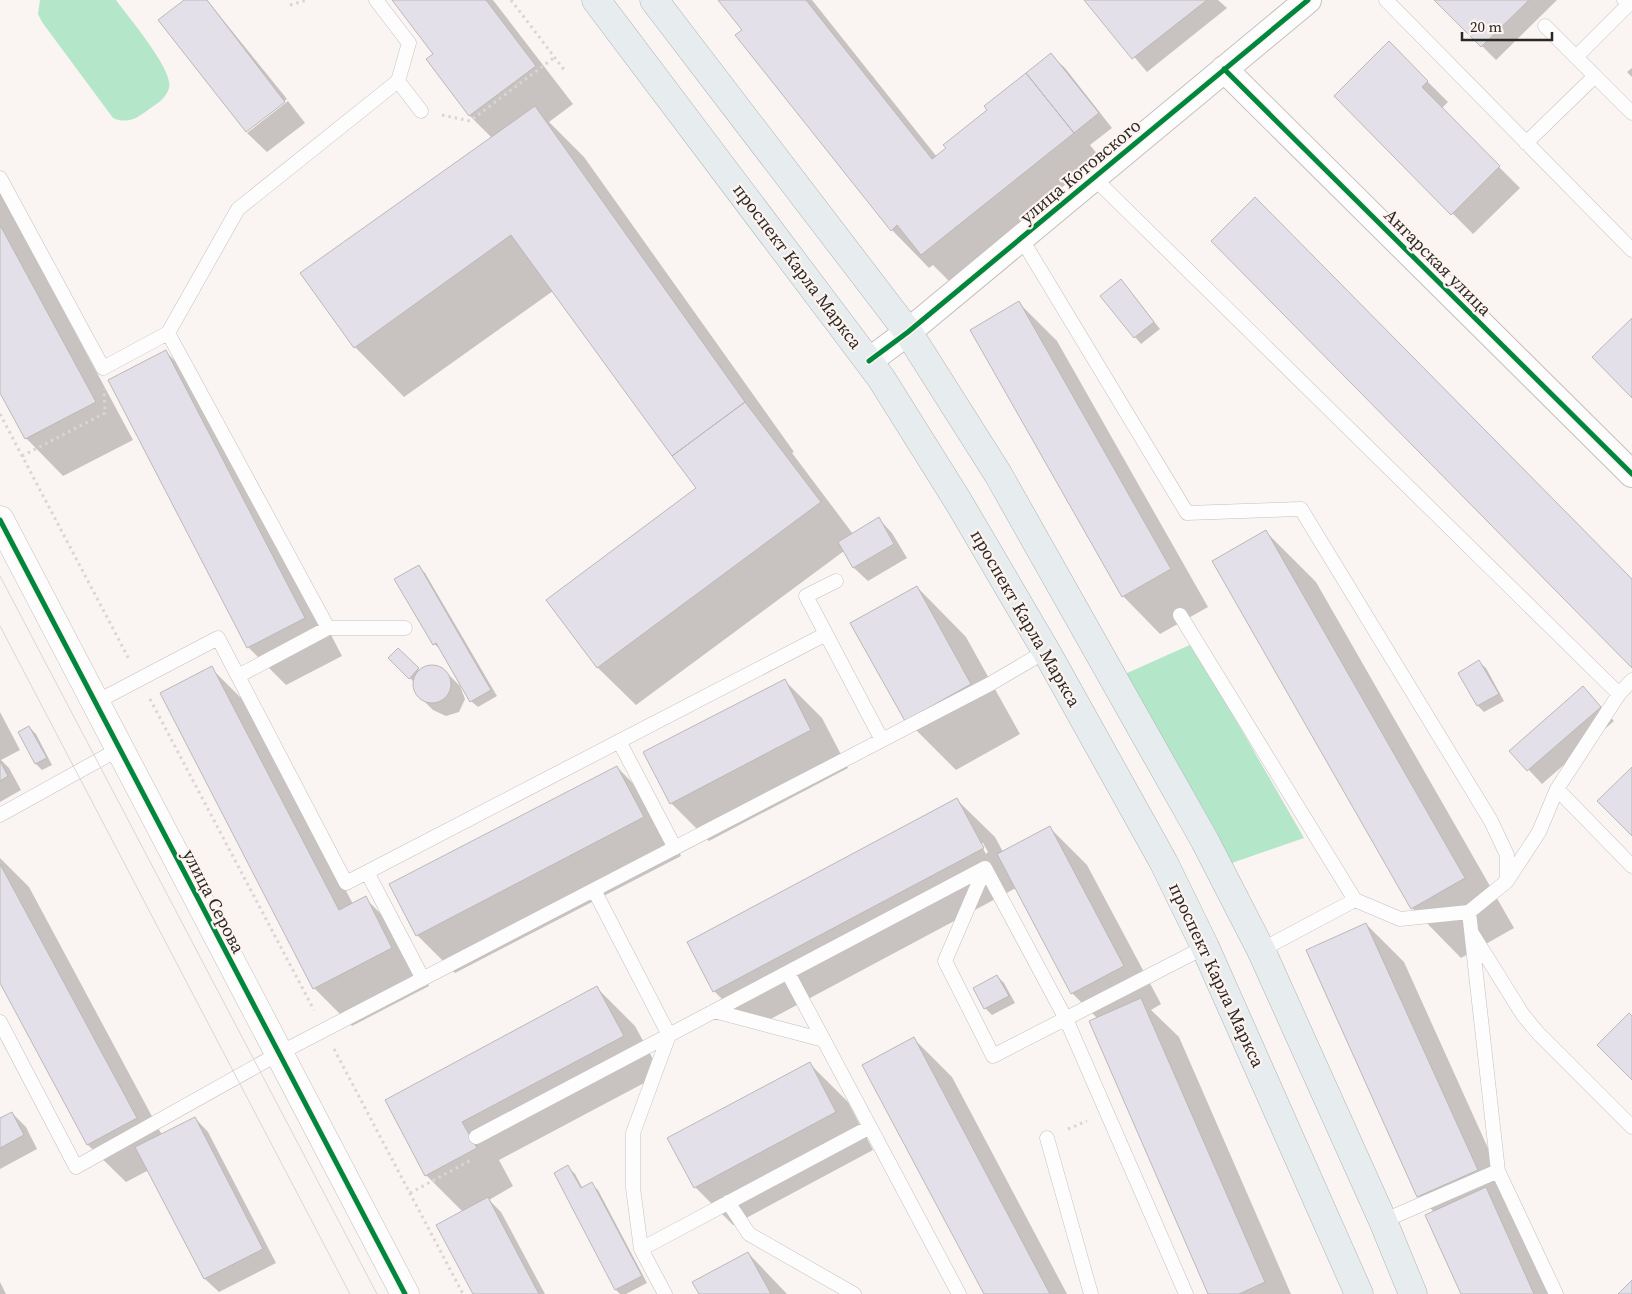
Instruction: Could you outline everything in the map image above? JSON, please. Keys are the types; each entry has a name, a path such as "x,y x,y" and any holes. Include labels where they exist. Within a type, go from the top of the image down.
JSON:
{"main road":[{"name":"проспект Карла Маркса","path":"596,0 869,361 958,501 1046,651 1164,863 1205,947 1359,1294"},
{"path":"654,0 908,332 998,474 1205,841 1261,950 1383,1221 1413,1294"}],"street":[{"name":"улица Котовского","path":"869,361 908,332 1308,0"},
{"name":"Ангарская улица","path":"1224,69 1632,474"},
{"name":"улица Серова","path":"0,520 405,1294"}],"lane":[{"path":"0,178 103,368 168,332 238,208 398,81 409,43 376,0"},
{"path":"1386,0 1632,250"},
{"path":"1576,57 1628,3"},
{"path":"1546,26 1632,114"},
{"path":"1526,144 1595,76"},
{"path":"398,81 421,111"},
{"path":"1093,177 1619,694"},
{"path":"1021,238 1187,513 1301,509 1490,821 1507,855 1507,881"},
{"path":"168,332 328,628"},
{"path":"836,581 806,596 882,740"},
{"path":"1180,615 1355,900 1400,919 1469,912 1507,881 1539,832 1557,789 1619,694 1632,680"},
{"path":"238,676 328,628 405,628"},
{"path":"96,702 218,638 346,883 826,634"},
{"path":"0,1022 76,1167 278,1054 990,684 1046,651"},
{"path":"619,741 675,848"},
{"path":"0,815 120,748"},
{"path":"1557,789 1632,866"},
{"path":"986,868 945,961 993,1056 1205,947"},
{"path":"476,1137 986,868"},
{"path":"986,868 1066,1019 1186,1294"},
{"path":"367,872 423,979"},
{"path":"594,890 670,1035 633,1133 633,1188 641,1249 665,1294"},
{"path":"1261,950 1355,900"},
{"path":"1469,912 1498,1171 1556,1294"},
{"path":"1471,932 1523,1015 1538,1033 1632,1127"},
{"path":"788,973 959,1294"},
{"path":"714,1011 824,1040"},
{"path":"641,1249 870,1126"},
{"path":"1047,1138 1091,1294"},
{"path":"1383,1221 1498,1171"},
{"path":"728,1202 749,1234 854,1294"}],"path":[{"path":"290,5 307,0"},
{"path":"511,0 565,71"},
{"path":"421,111 470,121 555,57"},
{"path":"22,456 105,413 103,368"},
{"path":"0,414 463,1294"},
{"path":"1047,1138 1107,1112"},
{"path":"410,1193 485,1153 476,1137"}],"green space":[{"path":"40,0 116,0 165,69 169,80 169,88 166,95 135,118 123,121 113,118 42,22 38,14"},
{"path":"1192,644 1304,838 1229,864 1125,674"}],"building":[{"path":"184,0 207,0 285,102 246,132 158,20"},
{"path":"392,0 486,0 536,66 469,116 426,59 433,54"},
{"path":"718,0 806,0 932,159 946,148 943,145 987,110 984,106 1026,73 1074,133 921,255 897,225 891,231 735,35 742,30"},
{"path":"1084,0 1207,0 1132,59"},
{"path":"1434,0 1529,0 1481,47"},
{"path":"1389,41 1428,81 1422,87 1500,166 1451,215 1334,96"},
{"path":"1051,53 1099,113 1074,133 1026,73"},
{"path":"535,106 745,402 672,456 511,235 354,348 300,273"},
{"path":"1255,197 1632,579 1632,668 1211,241"},
{"path":"0,225 96,402 25,439 0,393"},
{"path":"1121,279 1154,322 1134,338 1100,296"},
{"path":"1019,301 1171,569 1122,597 970,330"},
{"path":"1632,318 1632,398 1592,357"},
{"path":"166,350 305,618 247,648 108,380"},
{"path":"745,402 821,502 597,668 546,600 696,488 672,456"},
{"path":"879,517 894,544 853,568 838,542"},
{"path":"1266,530 1465,878 1411,909 1212,561"},
{"path":"419,565 491,690 470,702 436,643 433,645 394,579"},
{"path":"917,586 971,684 905,721 850,623"},
{"path":"398,648 419,668 409,679 388,658"},
{"path":"1479,660 1499,694 1477,706 1458,673"},
{"path":"432,665 445,671 451,684 445,697 432,703 419,697 413,684 419,671"},
{"path":"212,666 339,910 366,896 392,948 313,989 160,693"},
{"path":"785,679 811,730 670,804 643,752"},
{"path":"1583,686 1601,707 1527,771 1509,751"},
{"path":"29,726 47,758 35,764 18,732"},
{"path":"0,761 8,776 0,781"},
{"path":"617,766 644,817 416,936 389,884"},
{"path":"1632,767 1632,836 1597,801"},
{"path":"957,798 984,848 713,992 687,942"},
{"path":"1050,826 1124,966 1071,994 997,854"},
{"path":"0,864 137,1118 87,1145 0,983"},
{"path":"1366,923 1478,1170 1417,1197 1306,950"},
{"path":"997,975 1009,996 984,1009 973,988"},
{"path":"597,986 624,1036 462,1122 477,1148 425,1176 385,1100"},
{"path":"1141,998 1265,1282 1239,1294 1208,1294 1089,1021"},
{"path":"1629,1013 1632,1016 1632,1080 1597,1045"},
{"path":"914,1037 1050,1294 984,1294 862,1065"},
{"path":"810,1062 836,1112 694,1188 667,1138"},
{"path":"12,1112 24,1135 0,1148 0,1118"},
{"path":"195,1117 263,1249 204,1279 135,1147"},
{"path":"568,1165 581,1188 592,1182 642,1276 615,1290 554,1173"},
{"path":"1486,1187 1534,1294 1461,1294 1425,1215"},
{"path":"488,1197 539,1294 473,1294 436,1225"},
{"path":"748,1252 771,1294 699,1294 692,1282"},
{"path":"1632,1280 1632,1294 1618,1294"}],"tram line":[{"path":"0,576 377,1294"},
{"path":"0,626 350,1294"}],"cycle path":[{"path":"869,361 908,332 1308,0"},
{"path":"1224,69 1632,474"},
{"path":"0,520 405,1294"}]}
